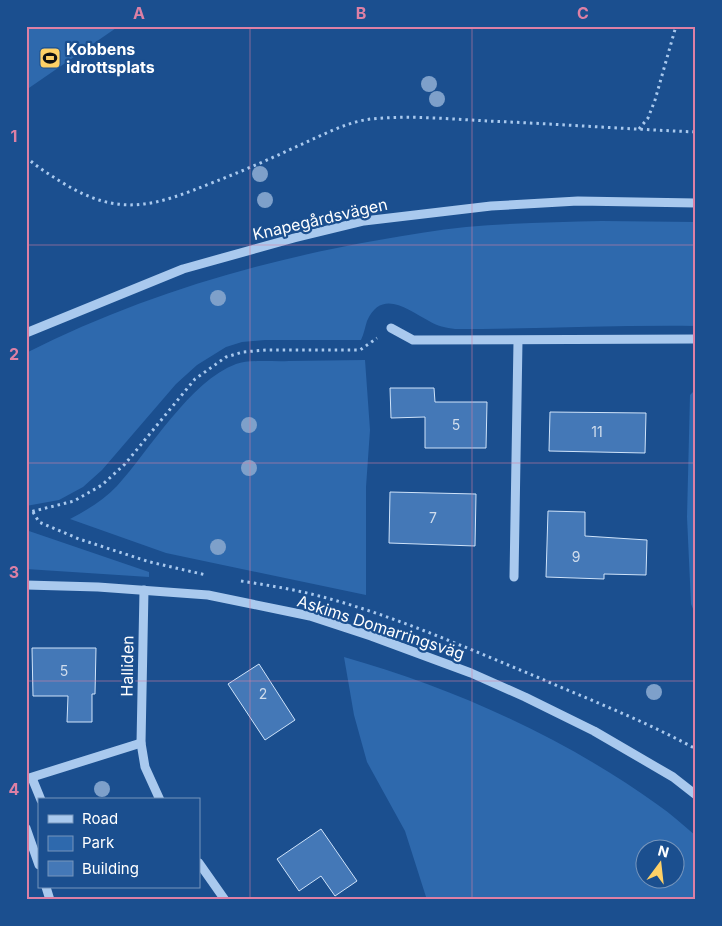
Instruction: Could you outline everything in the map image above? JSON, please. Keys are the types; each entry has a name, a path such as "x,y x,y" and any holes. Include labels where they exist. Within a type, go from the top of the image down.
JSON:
{"street":[{"name":"Knapegårdsvägen","path":"26,333 182,269 294,238 364,222 491,206 578,201 696,203"},
{"path":"391,328 413,340 696,339"},
{"path":"514,577 518,341"},
{"name":"Askims Domarringsväg","path":"26,585 98,586 208,595 310,616 371,636 471,673 594,730 673,777 696,795"},
{"name":"Halliden","path":"144,590 141,743 145,767 159,798"},
{"path":"40,798 29,778 141,743"},
{"path":"26,828 38,861"},
{"path":"200,864 225,900"},
{"path":"46,888 50,900"}],"path":[{"path":"639,129 648,118 655,100 676,26"},
{"path":"26,157 54,178 87,197 110,204 133,206 148,204 192,191 350,124 371,119 453,119 696,132"},
{"path":"26,513 74,500 102,485 124,464 194,379 226,357 243,352 266,350 360,350 391,328"}],"green space":[{"name":"Kobbens idrottsplats","path":"26,26 119,26 26,90"},
{"path":"602,221 696,222 696,326 455,329 432,323 396,304 388,304 380,306 373,311 367,321 361,340 265,340 242,342 226,347 197,365 176,384 102,470 83,487 59,500 26,506 26,353 68,333 155,298 243,270 288,259 379,240 455,228"},
{"path":"365,360 370,430 366,487 366,595 166,553 70,519 107,496 171,418 202,385 219,373 236,364 248,362"},
{"path":"696,389 696,616 691,604 687,517 690,395"},
{"path":"26,530 149,572 149,577 26,569"},
{"path":"344,657 426,684 507,718 585,758 663,808 696,836 696,900 427,900 405,831 367,762 354,715"}],"building":[{"path":"390,388 434,388 435,402 487,402 486,448 425,448 425,417 391,418"},
{"path":"550,412 646,413 645,453 549,451"},
{"path":"390,492 476,494 475,546 389,543"},
{"path":"548,511 585,512 585,536 647,540 646,575 604,574 604,579 546,577"},
{"path":"32,648 96,648 95,694 92,694 92,722 67,722 68,696 33,696"},
{"path":"259,664 295,720 265,740 228,684"},
{"path":"321,829 357,881 335,896 321,876 299,891 277,859"}],"place":[{"name":"Kobbens idrottsplats","path":"50,58"}]}
